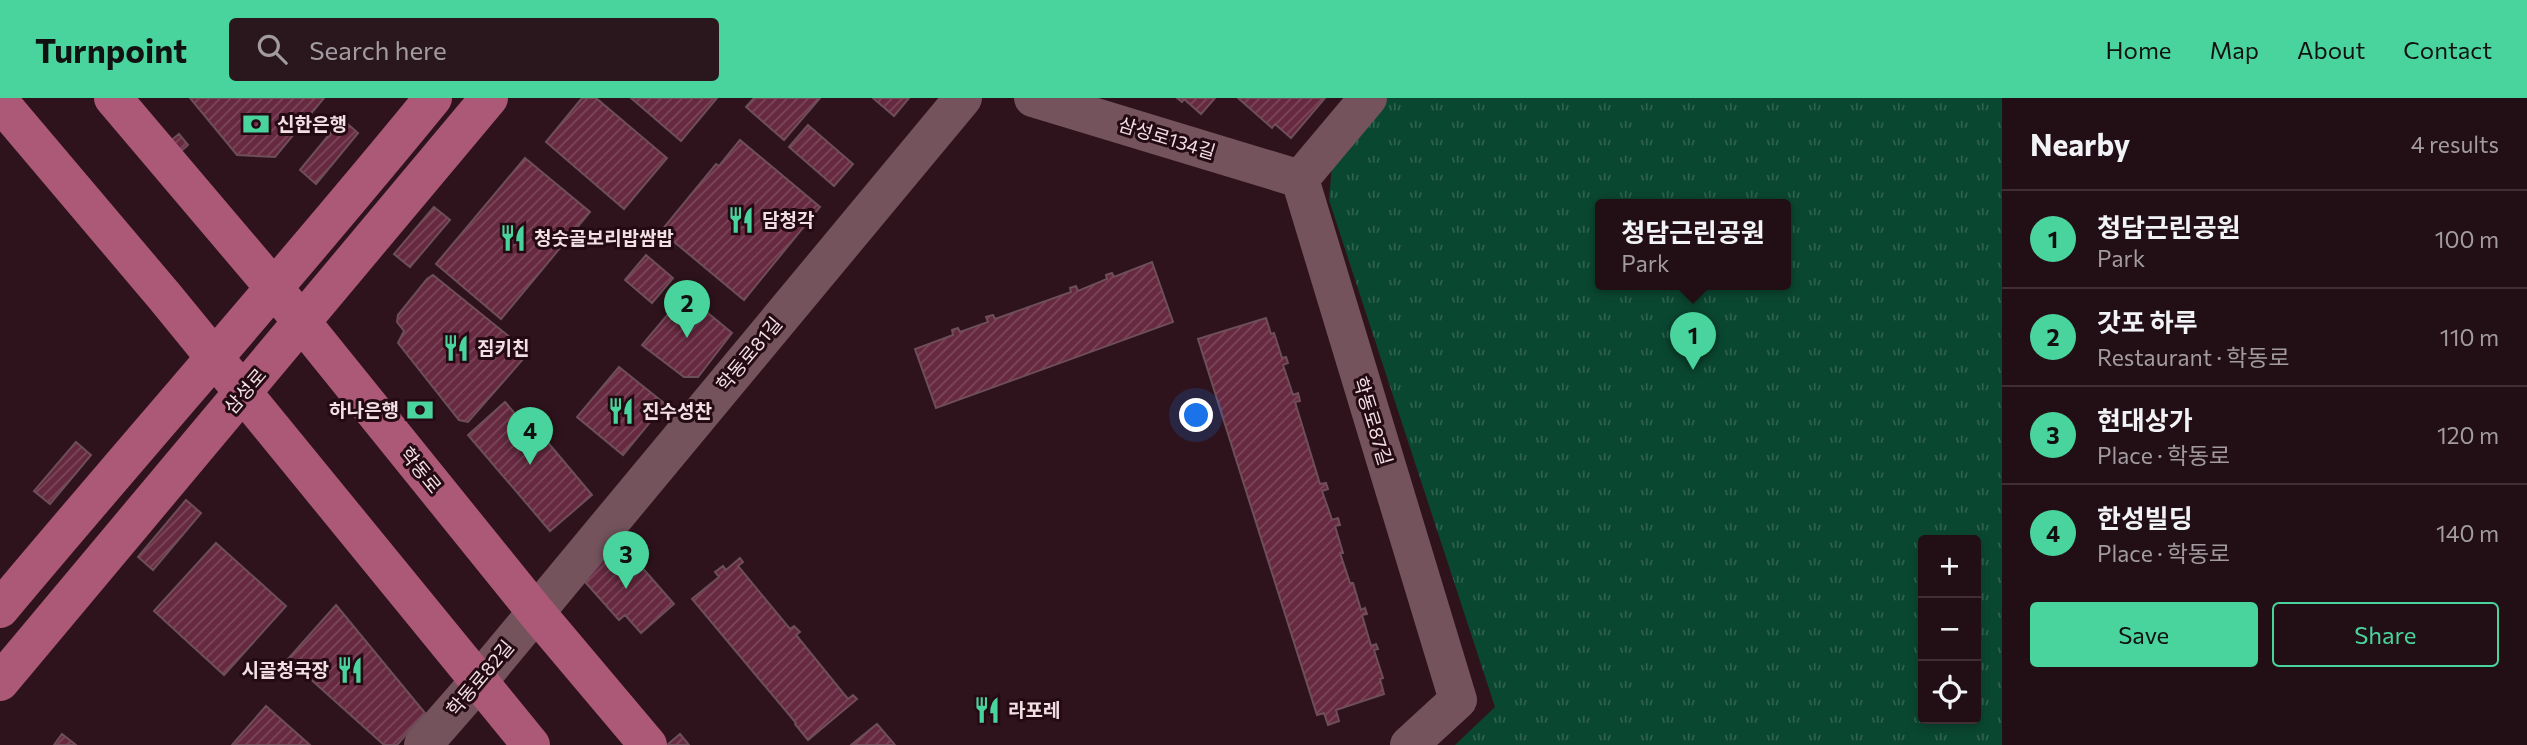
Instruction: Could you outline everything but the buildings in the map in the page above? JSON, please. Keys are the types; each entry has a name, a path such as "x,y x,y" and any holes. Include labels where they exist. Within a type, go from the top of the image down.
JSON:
{"main road":[{"name":"학동로","path":"113,98 275,289 535,611 648,745"},
{"path":"0,609 213,357 275,289 433,98"},
{"name":"삼성로","path":"0,682 489,98"},
{"path":"0,102 531,745"}],"street":[{"name":"학동로81길","path":"535,611 963,98"},
{"name":"삼성로134길","path":"1033,98 1300,179"},
{"path":"1300,179 1368,98"},
{"name":"학동로87길","path":"1300,179 1458,700 1409,745"},
{"name":"학동로82길","path":"423,745 535,611"}],"green space":[{"path":"1380,98 2002,98 2002,745 1455,745 1495,707 1329,200 1333,154"}],"place":[{"name":"신한은행","path":"256,124"},
{"name":"담청각","path":"741,220"},
{"name":"청숫골보리밥쌈밥","path":"513,238"},
{"name":"갓포 하루","path":"687,338"},
{"name":"짐키친","path":"456,348"},
{"name":"청담근린공원","path":"1693,370"},
{"name":"하나은행","path":"420,410"},
{"name":"진수성찬","path":"621,411"},
{"name":"한성빌딩","path":"530,465"},
{"name":"현대상가","path":"626,589"},
{"name":"시골청국장","path":"350,670"},
{"name":"라포레","path":"987,710"}]}
